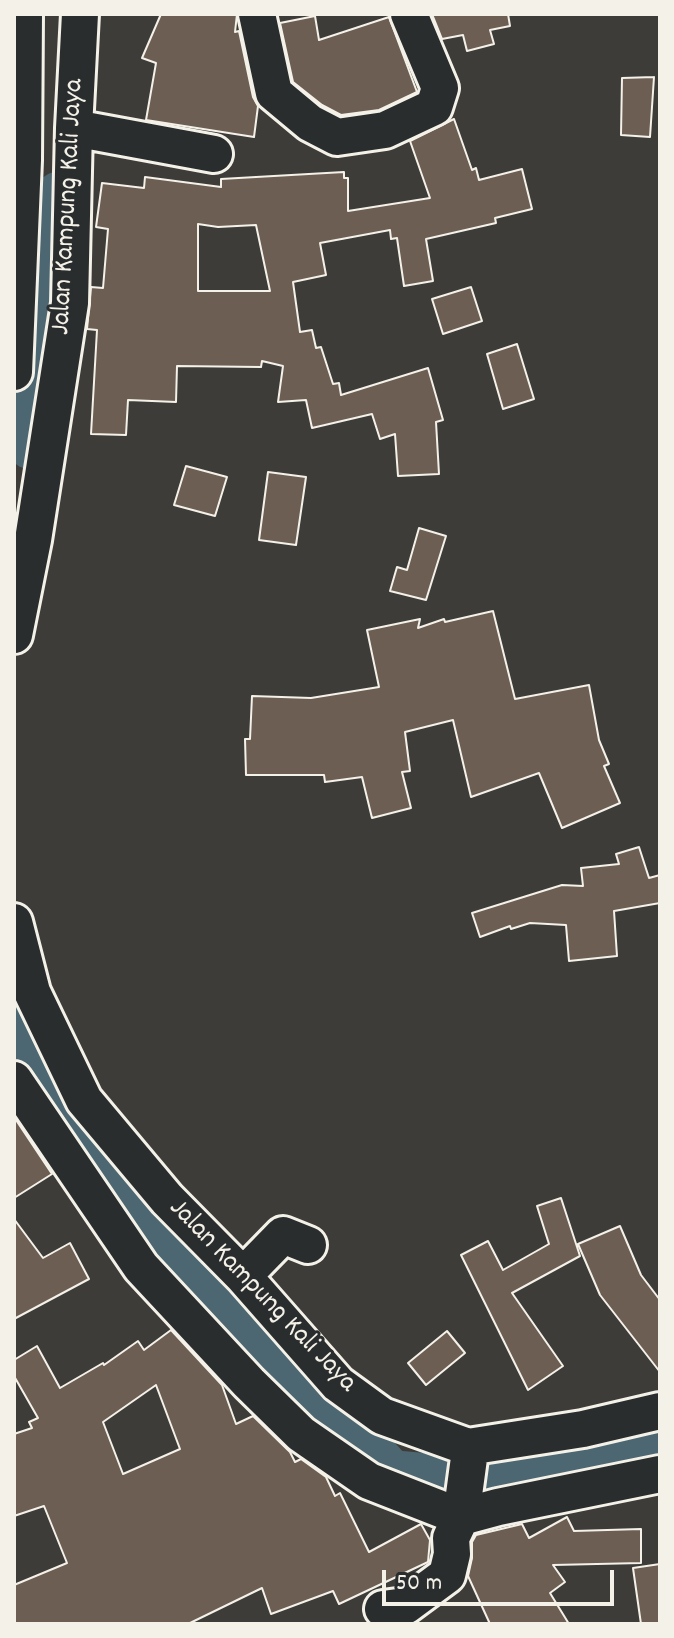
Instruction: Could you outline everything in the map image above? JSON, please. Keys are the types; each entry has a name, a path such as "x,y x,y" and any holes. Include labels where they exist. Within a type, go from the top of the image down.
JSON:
{"street":[{"path":"14,372 24,14"},
{"name":"Jalan Kampung Kali Jaya","path":"14,635 23,539 70,303 80,14"},
{"path":"257,14 274,93 310,123 337,137 385,130 434,107 440,88 409,14"},
{"path":"74,128 214,154"},
{"name":"Jalan Kampung Kali Jaya","path":"14,922 32,992 84,1100 167,1199 243,1276 338,1384 382,1416 468,1452 660,1411"},
{"path":"14,1080 141,1267 301,1434 369,1481 462,1508 498,1507 660,1474"},
{"path":"243,1276 283,1235 308,1245"},
{"path":"383,1609 405,1606 447,1575 452,1554 451,1538 462,1508 468,1452"}],"building":[{"path":"161,14 237,14 235,32 239,31 253,97 258,106 254,137 146,120 156,63 142,58"},
{"path":"432,14 508,14 510,26 490,30 494,44 467,51 463,35 442,39"},
{"path":"315,16 319,40 389,17 417,92 379,110 341,115 322,105 293,82 280,23"},
{"path":"654,77 650,137 621,135 622,78"},
{"path":"454,119 472,170 476,168 479,180 522,169 532,209 495,218 496,223 426,239 433,281 404,286 397,238 391,239 390,230 320,243 326,275 293,282 300,332 312,330 316,348 321,347 333,384 339,383 341,395 428,368 443,420 436,422 439,474 398,476 395,434 380,439 372,414 312,428 306,400 278,402 283,366 262,361 261,367 177,366 176,402 128,400 126,435 91,434 97,330 87,329 91,287 103,288 108,229 96,227 102,183 144,188 145,177 221,187 221,179 344,172 344,178 348,178 348,211 430,198 410,141","holes":["198,224 218,227 256,225 270,291 198,291"]},
{"path":"471,287 482,321 443,334 432,299"},
{"path":"517,344 534,399 503,409 487,354"},
{"path":"186,466 227,477 215,516 174,505"},
{"path":"268,472 306,477 296,545 259,540"},
{"path":"419,528 446,536 426,600 390,591 397,567 407,570"},
{"path":"493,611 515,699 589,685 599,740 609,764 604,766 620,803 562,828 539,773 471,797 453,720 405,732 410,771 402,772 411,808 372,818 362,777 325,782 324,775 246,775 245,739 250,739 252,696 311,698 379,687 367,630 420,619 418,628 444,619 445,622"},
{"path":"639,847 649,878 660,875 660,903 614,911 617,956 569,961 566,925 530,923 511,929 510,926 480,937 472,913 562,885 583,886 581,868 619,864 616,854"},
{"path":"14,1117 52,1174 14,1198"},
{"path":"561,1198 580,1256 512,1293 563,1366 528,1390 461,1255 488,1241 503,1270 549,1244 537,1206"},
{"path":"14,1219 43,1258 70,1243 89,1279 14,1319"},
{"path":"620,1226 641,1275 660,1300 660,1372 600,1295 578,1244"},
{"path":"171,1330 222,1385 236,1424 253,1416 290,1452 295,1462 301,1459 326,1477 335,1496 340,1493 369,1552 421,1524 430,1540 428,1562 339,1604 333,1591 271,1614 262,1588 188,1624 14,1624 14,1585 67,1563 44,1506 14,1516 14,1434 32,1428 29,1422 38,1418 14,1376 14,1360 37,1346 60,1388 104,1365 138,1341 144,1350","holes":["156,1385 180,1449 123,1474 103,1422"]},
{"path":"447,1331 465,1353 426,1385 408,1363"},
{"path":"567,1517 574,1531 641,1529 641,1563 553,1565 565,1582 550,1593 569,1624 490,1624 468,1576 472,1542 476,1535 522,1524 529,1538"},
{"path":"660,1564 660,1624 641,1624 633,1568"}],"waterway":[{"path":"33,442 61,199"},
{"path":"14,1011 166,1232 389,1478 490,1487 660,1445"}]}
